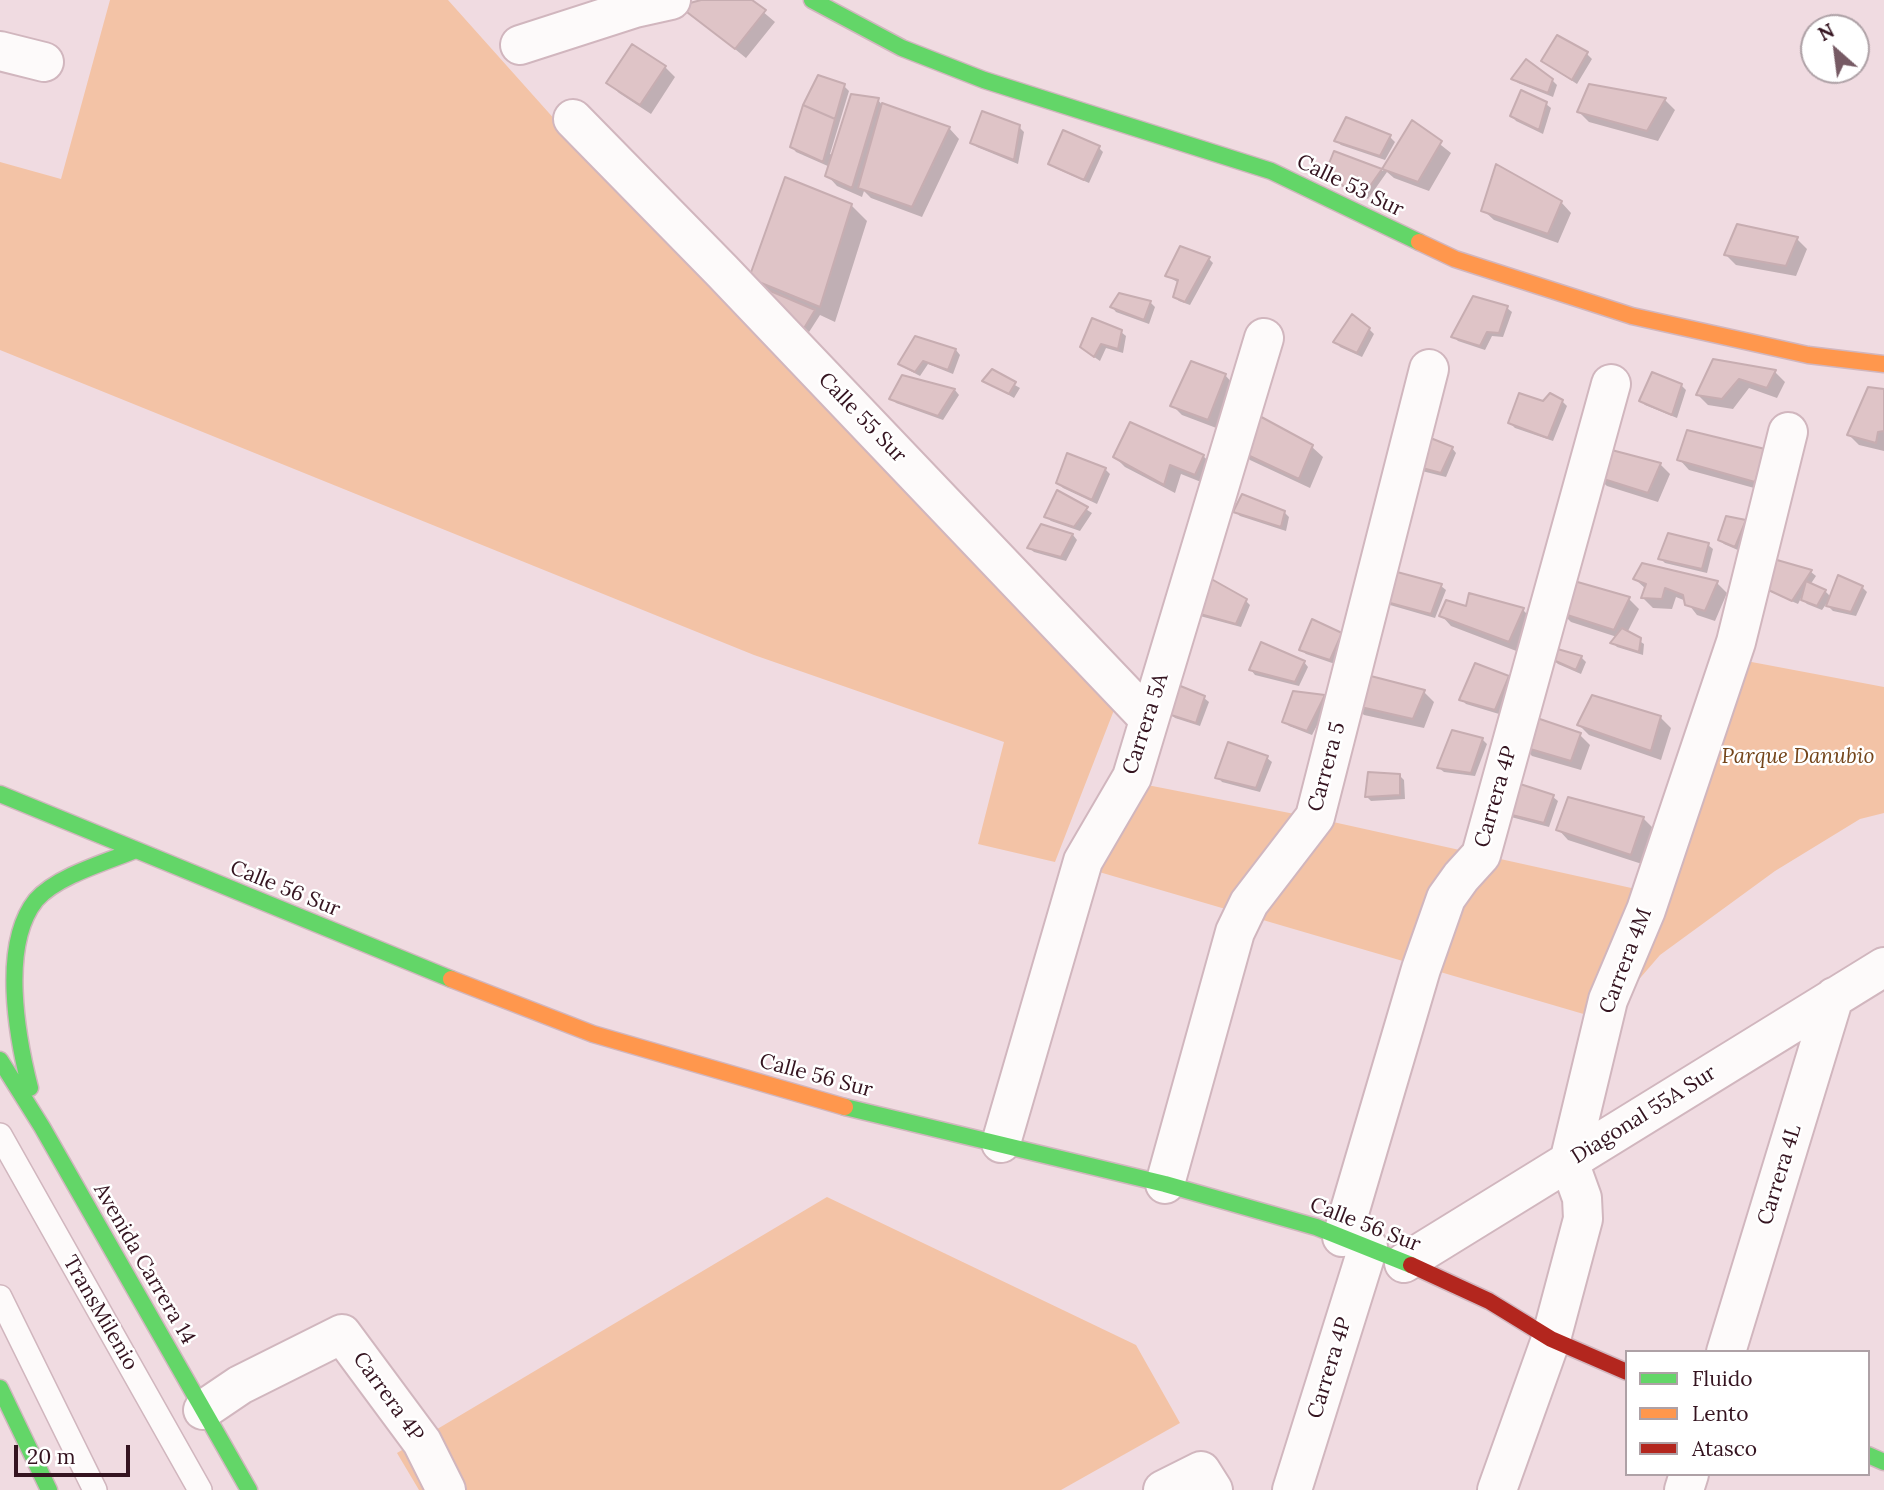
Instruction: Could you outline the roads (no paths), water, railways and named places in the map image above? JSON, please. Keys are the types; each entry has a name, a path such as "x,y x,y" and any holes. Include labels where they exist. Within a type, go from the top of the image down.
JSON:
{"street":[{"path":"520,45 635,8 671,0"},
{"name":"Calle 53 Sur","path":"812,0 902,48 984,80 1271,171 1455,259 1632,316 1808,355 1884,364"},
{"path":"0,51 44,62"},
{"name":"Calle 55 Sur","path":"573,119 722,271 1149,719"},
{"name":"Carrera 5A","path":"1001,1143 1083,861 1132,777 1264,338"},
{"name":"Carrera 5","path":"1165,1184 1235,932 1249,903 1315,817 1429,369"},
{"name":"Carrera 4P","path":"1292,1490 1420,970 1446,898 1481,855 1611,384"},
{"name":"Carrera 4M","path":"1569,1162 1608,1000 1646,910 1737,642 1788,432"},
{"name":"Calle 56 Sur","path":"0,794 466,985 593,1034 810,1099 1165,1184 1316,1227 1404,1262 1489,1301 1551,1339 1625,1372"},
{"path":"42,1127 10,1016 5,968 11,938 24,915 37,900 65,881 135,850"},
{"name":"Diagonal 55A Sur","path":"1404,1262 1884,967"},
{"name":"Carrera 4L","path":"1727,1350 1834,997"},
{"name":"Avenida Carrera 14","path":"0,1060 42,1127 249,1490"},
{"path":"1497,1490 1551,1339 1583,1219 1582,1198 1569,1162"},
{"name":"Carrera 4P","path":"203,1410 240,1385 342,1334 422,1441 446,1490"},
{"path":"0,1388 50,1490"},
{"path":"1163,1490 1207,1480"}],"lane":[{"name":"TransMilenio","path":"0,1135 200,1490"},
{"path":"0,1297 95,1490"}],"park label":[{"name":"Parque Danubio","path":"1798,757"}]}
